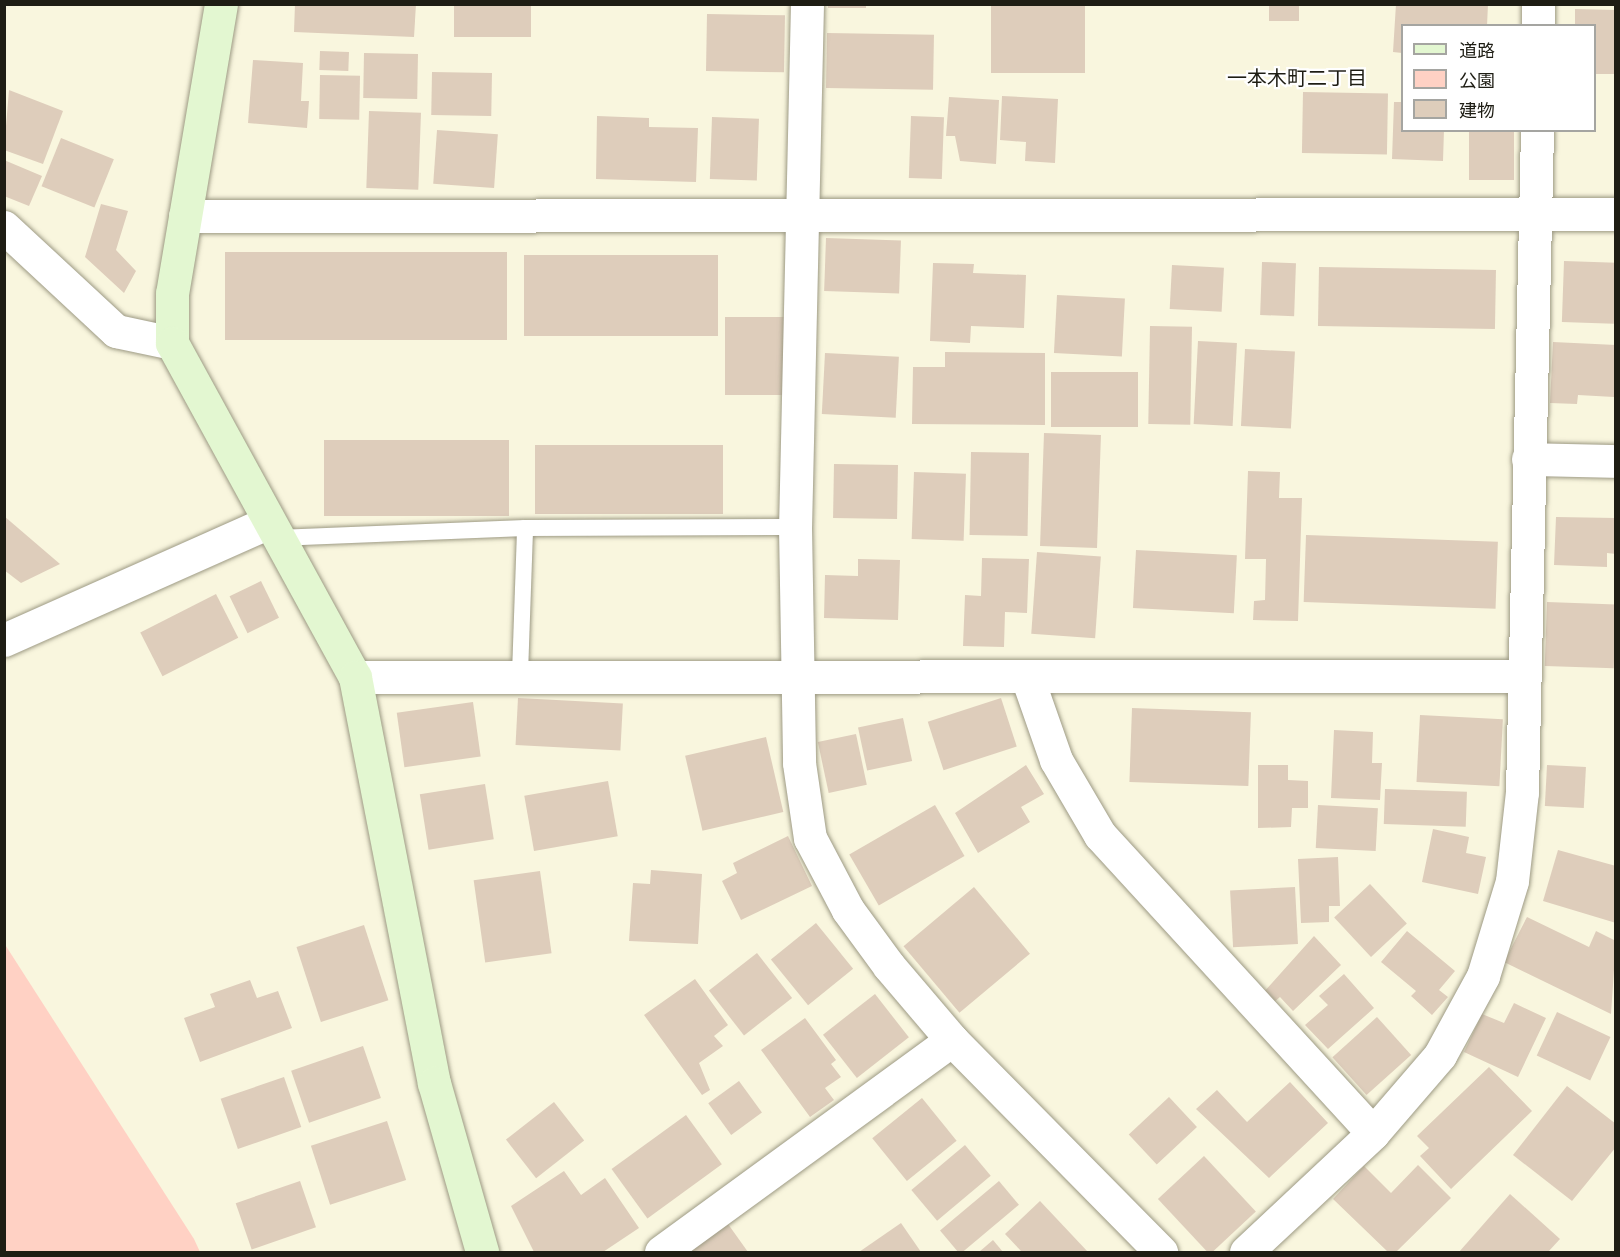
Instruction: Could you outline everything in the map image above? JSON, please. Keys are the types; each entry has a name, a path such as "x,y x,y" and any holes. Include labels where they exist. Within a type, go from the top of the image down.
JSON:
{"street":[{"path":"221,4 172,293 172,343 271,531 355,677 434,1083 482,1252"},
{"path":"807,4 795,527 799,763 810,838 848,910 952,1040 1161,1252"},
{"path":"1538,4 1538,24"},
{"path":"1246,1252 1373,1133 1440,1055 1483,976 1512,880 1522,792 1537,132"},
{"path":"185,216 802,211 1616,214"},
{"path":"4,227 116,330 172,343"},
{"path":"1528,459 1616,461"},
{"path":"4,640 271,531"},
{"path":"355,677 796,673 1027,676 1523,676"},
{"path":"1027,676 1056,760 1100,835 1373,1133"},
{"path":"661,1252 952,1040"}],"lane":[{"path":"271,531 795,527"},
{"path":"520,674 525,528"}],"green space":[{"path":"4,943 194,1239 200,1252 5,1252"}],"building":[{"path":"295,4 416,4 414,37 294,32"},
{"path":"454,4 531,4 531,37 454,37"},
{"path":"828,4 866,4 866,8 828,8"},
{"path":"991,4 1085,4 1085,73 991,73"},
{"path":"1269,4 1299,4 1299,21 1269,21"},
{"path":"1396,4 1488,4 1487,24 1401,24 1401,53 1393,52"},
{"path":"1575,9 1616,10 1616,74 1596,74 1596,24 1575,24"},
{"path":"707,14 785,15 784,72 706,71"},
{"path":"827,33 934,35 933,90 826,88"},
{"path":"320,51 349,52 348,71 319,70"},
{"path":"364,53 418,54 417,99 363,98"},
{"path":"253,60 303,63 301,101 309,101 307,128 248,123"},
{"path":"432,72 492,73 491,116 431,115"},
{"path":"320,75 360,76 359,120 319,119"},
{"path":"9,90 63,111 43,164 4,150"},
{"path":"1303,92 1388,93 1387,154 1302,153"},
{"path":"1002,96 1058,99 1055,163 1025,161 1026,142 1000,140"},
{"path":"949,97 999,100 996,164 960,161 955,136 946,136"},
{"path":"1394,102 1401,102 1401,132 1444,132 1443,161 1392,159"},
{"path":"369,111 421,113 418,190 366,188"},
{"path":"597,116 649,118 649,127 698,128 696,182 596,179"},
{"path":"911,116 944,117 942,179 909,178"},
{"path":"712,117 759,119 757,181 710,179"},
{"path":"437,130 498,134 494,188 433,184"},
{"path":"1469,132 1514,132 1514,180 1469,180"},
{"path":"61,138 114,159 94,208 42,186"},
{"path":"4,160 42,176 29,206 4,196"},
{"path":"101,204 128,211 116,250 136,271 124,293 85,257"},
{"path":"826,238 901,241 899,294 824,291"},
{"path":"225,252 507,252 507,340 225,340"},
{"path":"524,255 718,255 718,336 524,336"},
{"path":"1564,261 1616,263 1614,324 1562,322"},
{"path":"1262,262 1296,263 1294,316 1260,315"},
{"path":"933,263 974,264 973,273 1026,275 1024,328 971,326 970,343 930,341"},
{"path":"1172,265 1224,268 1222,312 1170,309"},
{"path":"1319,267 1496,270 1495,329 1318,326"},
{"path":"1057,295 1125,299 1122,356 1054,353"},
{"path":"725,317 784,317 784,395 725,395"},
{"path":"1150,326 1192,327 1190,425 1148,424"},
{"path":"1198,341 1237,343 1233,426 1194,424"},
{"path":"1553,342 1616,345 1614,397 1578,395 1577,404 1550,403"},
{"path":"1245,349 1295,352 1291,429 1241,426"},
{"path":"945,352 1045,353 1045,425 912,424 913,367 945,367"},
{"path":"825,353 899,357 896,418 822,414"},
{"path":"1051,372 1138,372 1138,427 1051,427"},
{"path":"1044,433 1101,435 1097,548 1040,546"},
{"path":"324,440 509,440 509,516 324,516"},
{"path":"535,445 723,445 723,514 535,514"},
{"path":"971,452 1029,453 1028,536 970,535"},
{"path":"834,464 898,465 897,519 833,518"},
{"path":"1248,471 1280,472 1279,498 1302,498 1298,621 1253,620 1254,601 1265,600 1266,559 1245,559"},
{"path":"914,472 966,474 964,541 912,539"},
{"path":"4,516 60,564 21,583 4,570"},
{"path":"1556,517 1616,518 1616,554 1607,553 1607,567 1554,565"},
{"path":"1306,535 1498,542 1496,609 1304,602"},
{"path":"1136,550 1237,555 1234,613 1133,608"},
{"path":"1037,552 1101,556 1095,638 1031,634"},
{"path":"982,558 1029,559 1027,613 1005,612 1004,647 963,646 965,595 981,596"},
{"path":"858,559 900,560 898,620 824,618 825,575 858,576"},
{"path":"261,581 279,618 248,633 230,596"},
{"path":"216,594 238,638 163,676 140,633"},
{"path":"1547,602 1616,604 1614,668 1545,666"},
{"path":"518,698 623,703 620,750 516,745"},
{"path":"1001,698 1017,747 944,770 928,722"},
{"path":"473,702 481,756 404,767 397,713"},
{"path":"1132,708 1251,712 1248,786 1129,782"},
{"path":"1420,715 1503,719 1499,786 1416,782"},
{"path":"903,718 912,761 867,771 858,728"},
{"path":"1334,730 1373,732 1372,763 1382,763 1380,800 1331,798"},
{"path":"856,734 867,785 829,793 818,742"},
{"path":"766,737 783,812 702,831 685,756"},
{"path":"1026,765 1044,794 1021,807 1030,822 978,853 955,813"},
{"path":"1258,765 1288,765 1288,780 1308,781 1308,808 1292,808 1291,827 1258,828"},
{"path":"1547,765 1586,767 1584,808 1545,806"},
{"path":"608,781 618,836 534,851 524,796"},
{"path":"485,784 494,839 429,850 420,794"},
{"path":"1385,789 1467,792 1466,827 1384,824"},
{"path":"935,805 964,856 879,906 849,854"},
{"path":"1318,805 1378,808 1376,851 1316,848"},
{"path":"1433,829 1469,837 1466,853 1486,857 1478,894 1422,882"},
{"path":"788,836 812,886 741,920 722,881 737,873 733,863"},
{"path":"1558,850 1616,866 1616,923 1543,901"},
{"path":"1338,857 1340,906 1329,906 1329,922 1301,923 1298,859"},
{"path":"651,870 702,874 698,944 629,941 633,883 650,884"},
{"path":"540,871 552,953 485,963 474,880"},
{"path":"1370,884 1407,923 1371,957 1334,917"},
{"path":"974,887 1030,954 959,1013 904,946"},
{"path":"1295,887 1298,944 1233,947 1230,890"},
{"path":"1527,917 1589,947 1596,931 1616,941 1611,1014 1504,962"},
{"path":"816,923 853,969 808,1005 771,960"},
{"path":"364,925 388,1000 321,1022 296,947"},
{"path":"1407,931 1455,971 1439,990 1448,997 1432,1015 1411,996 1416,991 1381,962"},
{"path":"1314,936 1341,965 1293,1011 1280,997 1273,1003 1263,993"},
{"path":"757,953 792,998 744,1035 709,991"},
{"path":"1344,974 1374,1008 1328,1049 1305,1025 1328,1005 1319,996"},
{"path":"695,979 728,1025 714,1036 723,1046 699,1063 710,1090 702,1095 644,1015"},
{"path":"250,980 257,998 278,991 292,1028 200,1062 184,1018 215,1007 210,994"},
{"path":"875,994 909,1037 857,1078 823,1035"},
{"path":"1514,1003 1546,1018 1518,1077 1464,1052 1482,1014 1504,1023"},
{"path":"1557,1012 1610,1037 1590,1080 1537,1056"},
{"path":"1377,1017 1411,1055 1367,1095 1332,1057"},
{"path":"805,1018 836,1060 831,1064 841,1077 825,1088 834,1100 810,1117 761,1050"},
{"path":"363,1046 381,1098 309,1123 291,1071"},
{"path":"1489,1067 1532,1111 1451,1189 1420,1156 1429,1148 1417,1136"},
{"path":"284,1077 301,1127 238,1149 221,1099"},
{"path":"739,1081 762,1113 731,1135 708,1103"},
{"path":"1290,1082 1328,1123 1269,1178 1196,1109 1217,1090 1247,1122"},
{"path":"1567,1086 1616,1124 1616,1147 1572,1201 1513,1155"},
{"path":"1169,1097 1197,1127 1157,1164 1129,1135"},
{"path":"922,1098 957,1141 907,1181 872,1138"},
{"path":"554,1102 584,1141 536,1178 506,1140"},
{"path":"686,1115 722,1164 647,1218 612,1169"},
{"path":"387,1121 406,1180 330,1205 311,1146"},
{"path":"965,1145 991,1176 937,1221 911,1190"},
{"path":"1204,1156 1256,1212 1212,1252 1207,1252 1158,1199"},
{"path":"1418,1165 1451,1198 1396,1252 1388,1252 1333,1199 1364,1166 1391,1193"},
{"path":"564,1171 581,1195 605,1178 639,1228 603,1252 534,1252 511,1206"},
{"path":"300,1181 316,1227 252,1249 236,1203"},
{"path":"999,1181 1019,1205 963,1252 958,1252 940,1230"},
{"path":"1510,1194 1560,1239 1548,1252 1459,1252"},
{"path":"1040,1201 1088,1252 1022,1252 1005,1234"},
{"path":"901,1223 921,1252 859,1252"},
{"path":"728,1224 748,1252 686,1252"},
{"path":"993,1240 1003,1252 979,1252"}],"district":[{"name":"一本木町二丁目","path":"1297,78"}]}
